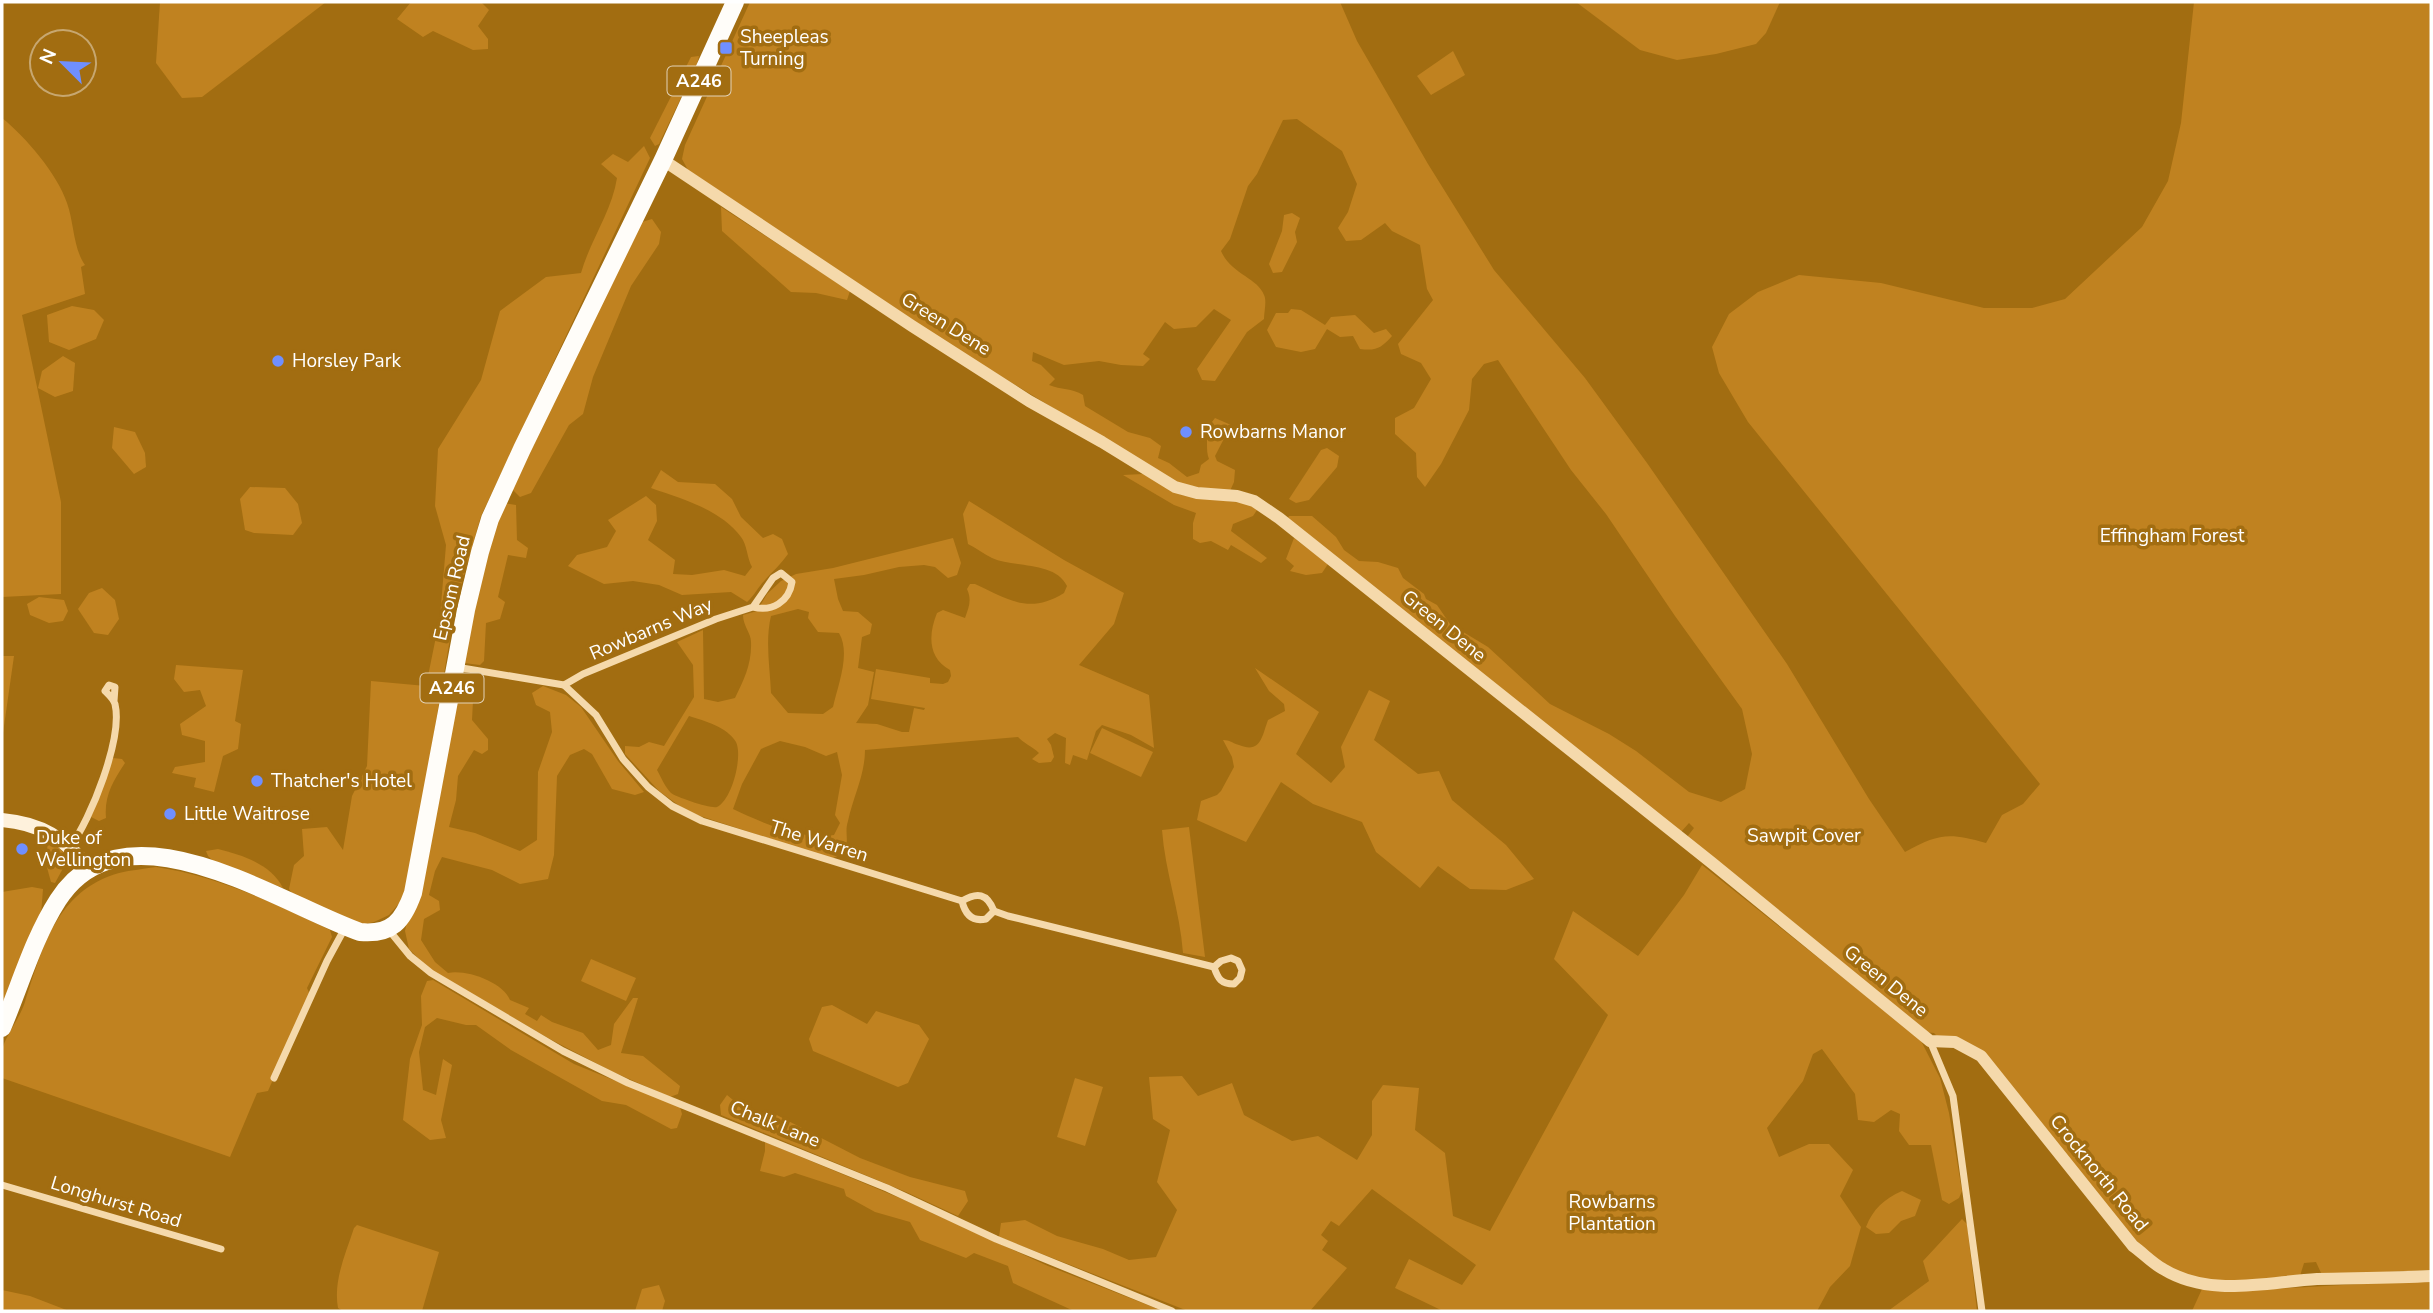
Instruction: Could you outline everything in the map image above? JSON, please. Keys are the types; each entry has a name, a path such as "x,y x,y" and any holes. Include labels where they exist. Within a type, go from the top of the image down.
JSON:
{"main road":[{"name":"A246","path":"663,160 735,2"},
{"name":"Epsom Road","path":"388,929 399,921 413,893 466,610 490,519 663,160"},
{"path":"2,820 24,822 56,836 70,847 87,869"},
{"path":"2,1028 36,944 58,900 69,885 101,861 118,857 159,856 192,863 257,887 346,926 375,933 388,929"}],"street":[{"name":"Green Dene","path":"663,160 1029,401 1102,442 1175,488 1197,493 1237,496 1263,506 1712,863 1930,1041 1953,1096 1982,1311"},
{"name":"Rowbarns Way","path":"564,685 583,674 716,618 752,607 768,608 786,600 792,582 781,573 773,578 752,607"},
{"path":"456,667 564,685"},
{"name":"The Warren","path":"564,685 596,715 623,759 648,787 672,806 725,830 962,901 971,895 982,896 990,901 994,911 1214,967"},
{"path":"70,847 82,831 107,766 117,719 114,701"},
{"path":"962,901 964,911 972,918 986,919 994,911"},
{"path":"274,1078 346,926"},
{"name":"Chalk Lane","path":"388,929 410,956 430,973 564,1051 628,1083 892,1190 996,1239 1172,1311"},
{"name":"Crocknorth Road","path":"1930,1041 1955,1042 1981,1056 2125,1236 2163,1269 2187,1280 2236,1287 2315,1279 2431,1276"},
{"name":"Longhurst Road","path":"2,1185 220,1250"}],"green space":[{"path":"160,2 326,2 202,97 182,98 156,63"},
{"path":"411,2 481,2 489,10 478,26 488,39 488,49 473,50 433,31 423,37 397,19"},
{"path":"750,2 1340,2 1357,41 1428,164 1494,270 1585,378 1647,463 1787,664 1869,799 1905,852 1926,841 1952,836 1986,843 2002,815 2023,804 2040,784 1748,422 1719,373 1712,347 1729,314 1758,292 1799,275 1881,283 1984,308 2032,308 2065,299 2142,227 2168,181 2181,123 2194,2 2431,2 2431,1270 2322,1275 2316,1262 2304,1263 2300,1276 2232,1281 2198,1278 2158,1261 2136,1242 1987,1057 1939,1038 1934,1033 1924,1032 1687,837 1694,828 1689,823 1681,832 1287,520 1289,516 1312,516 1336,537 1344,550 1359,561 1378,562 1398,568 1403,578 1424,594 1426,599 1437,605 1450,624 1488,647 1550,704 1636,751 1689,792 1721,802 1745,789 1752,754 1742,709 1606,514 1571,470 1498,360 1484,364 1472,379 1469,410 1441,464 1425,487 1417,477 1416,453 1395,434 1395,418 1414,408 1431,379 1421,363 1401,354 1398,344 1433,300 1427,289 1420,245 1392,231 1385,223 1361,240 1346,241 1338,228 1348,212 1357,184 1342,151 1297,119 1283,120 1257,174 1248,186 1230,239 1221,251 1231,265 1261,289 1265,300 1264,319 1247,332 1215,381 1202,380 1197,369 1231,320 1214,309 1196,327 1174,329 1165,322 1143,354 1150,359 1143,366 1099,361 1064,365 1033,352 1032,361 1041,365 1055,379 1049,385 1083,395 1085,406 1128,432 1150,438 1161,446 1158,458 1187,477 1199,473 1201,465 1209,459 1205,431 1215,418 1231,425 1215,456 1217,461 1235,470 1229,493 1176,483 937,337 688,170 682,159 685,145"},
{"path":"1576,2 1780,2 1766,33 1756,44 1677,60 1640,50"},
{"path":"1453,51 1465,75 1431,95 1417,76"},
{"path":"699,56 659,144 655,146 650,138 691,57"},
{"path":"2,118 30,145 63,192 78,251 85,265 81,267 85,294 22,315 61,502 61,594 2,597"},
{"path":"644,146 650,158 481,516 456,603 409,881 402,900 389,915 356,926 294,897 289,889 294,865 304,856 302,829 327,827 343,850 352,796 367,766 371,681 426,686 440,617 446,545 435,506 438,449 481,380 500,311 546,277 581,273 611,202 617,178 601,164 613,154 628,162"},
{"path":"721,207 850,291 847,300 816,293 791,292 722,231"},
{"path":"1292,213 1300,218 1295,232 1297,242 1282,272 1273,273 1269,264 1282,231 1284,215"},
{"path":"652,219 661,232 659,244 631,286 593,377 583,414 569,425 531,493 520,497 511,488 642,222"},
{"path":"72,306 94,310 104,320 96,339 69,350 49,342 47,315"},
{"path":"1291,309 1301,310 1325,325 1331,317 1355,315 1374,333 1386,329 1392,336 1378,348 1360,349 1353,336 1340,337 1327,329 1315,349 1301,352 1276,347 1267,330 1276,313 1288,313"},
{"path":"63,356 75,363 73,391 55,397 38,388 42,371"},
{"path":"114,427 135,432 145,453 146,467 134,474 112,448"},
{"path":"1327,448 1339,456 1337,467 1309,500 1296,503 1289,499 1321,450"},
{"path":"661,470 678,482 715,484 732,499 741,517 763,538 773,534 782,539 788,554 747,602 731,592 682,595 659,585 633,581 604,584 568,566 577,555 607,547 616,531 608,520 646,496 656,505 657,521 648,540 675,560 673,574 692,575 724,570 745,576 752,567 741,537 711,512 651,488"},
{"path":"1143,474 1181,495 1250,504 1257,510 1253,516 1233,524 1231,531 1267,558 1261,563 1231,545 1228,550 1211,541 1200,543 1193,539 1196,513 1174,505 1123,475"},
{"path":"250,487 285,488 298,504 302,523 293,535 245,530 240,499"},
{"path":"969,501 1064,560 1124,593 1114,624 1079,665 1149,695 1154,748 1131,735 1102,725 1096,731 1087,760 1073,755 1070,765 1065,763 1066,738 1055,733 1047,739 1054,757 1051,762 1039,763 1032,759 1039,753 1018,737 865,750 861,777 847,826 846,848 844,853 833,858 688,812 659,791 625,754 625,746 639,747 649,742 664,746 694,697 693,665 677,642 703,630 704,699 718,702 735,698 747,671 751,650 751,639 743,615 757,611 767,594 781,581 796,574 833,568 953,538 961,563 957,575 948,578 935,567 924,565 834,579 843,611 858,612 872,624 870,634 862,637 858,668 874,672 868,705 856,723 877,724 909,732 914,708 925,708 871,699 876,669 930,678 930,683 948,682 950,670 937,659 932,645 932,630 937,613 943,610 965,618 969,607 967,589 970,584 1029,604 1051,600 1064,593 1067,586 1053,572 1001,561 968,544 963,514","holes":["798,609 809,612 808,618 818,632 839,633 842,641 844,659 833,707 823,714 788,713 771,693 768,645 771,616","689,716 709,722 736,742 738,757 735,777 727,796 717,807 671,793 657,770","780,741 826,756 837,752 842,775 835,815 840,823 834,835 795,833 733,809 742,784 761,749"]},
{"path":"503,503 516,505 517,540 528,548 526,558 508,555 498,597 505,602 500,619 486,623 484,661 480,665 464,663 470,606"},
{"path":"1294,538 1328,564 1322,573 1306,575 1290,571 1294,566 1286,559"},
{"path":"102,588 115,600 119,619 108,635 94,633 78,609 89,593"},
{"path":"39,597 64,600 68,611 63,621 49,623 30,615 27,604"},
{"path":"2,656 14,656 2,740"},
{"path":"176,665 243,670 235,721 241,724 238,749 223,756 214,792 194,787 196,778 172,773 175,767 205,762 205,741 182,735 180,724 206,706 200,690 184,692 174,679"},
{"path":"1255,668 1319,712 1296,754 1331,783 1345,767 1341,747 1369,690 1390,701 1374,740 1418,774 1439,771 1452,800 1506,845 1534,879 1506,890 1470,889 1438,866 1420,888 1376,852 1362,822 1313,804 1281,782 1246,842 1197,820 1201,801 1221,791 1234,767 1223,740 1252,747 1260,742 1268,720 1285,711 1284,704 1269,691"},
{"path":"543,686 566,695 581,707 618,761 644,792 635,795 612,789 592,754 584,749 570,755 557,776 554,855 548,879 520,884 492,870 442,857 429,895 439,901 440,910 424,919 421,940 435,962 448,973 474,975 492,982 510,1000 529,1008 525,1014 537,1021 541,1015 552,1022 583,1033 598,1050 611,1045 614,1024 633,998 638,998 621,1053 643,1056 680,1086 678,1094 670,1097 611,1071 548,1038 428,968 409,949 405,931 454,702 459,696 473,701 472,720 488,739 488,750 482,754 474,750 458,776 456,800 449,827 475,833 520,851 537,840 538,772 552,732 550,712 536,705 532,693"},
{"path":"1102,728 1153,752 1141,777 1090,753"},
{"path":"113,758 122,759 125,763 110,789 106,818 99,821 91,817"},
{"path":"1189,827 1205,957 1183,953 1162,830"},
{"path":"48,838 64,853 67,861 55,883 51,882 46,864"},
{"path":"218,849 263,867 283,888 213,861 206,851"},
{"name":"Rowbarns Plantation","path":"1702,865 1920,1039 1940,1078 1949,1113 1962,1191 1959,1198 1949,1204 1942,1200 1931,1145 1909,1145 1899,1131 1900,1114 1891,1110 1874,1122 1858,1120 1855,1094 1822,1049 1813,1054 1803,1081 1767,1128 1779,1157 1809,1144 1829,1144 1853,1170 1840,1196 1861,1227 1850,1266 1830,1287 1817,1311 1443,1311 1395,1288 1409,1259 1462,1285 1476,1265 1372,1189 1339,1226 1331,1221 1321,1235 1328,1241 1322,1250 1347,1268 1310,1311 1188,1311 999,1237 1001,1223 1025,1220 1057,1236 1103,1249 1129,1260 1156,1257 1177,1210 1157,1182 1170,1130 1153,1119 1149,1077 1182,1076 1198,1096 1232,1083 1244,1115 1292,1141 1318,1136 1357,1160 1372,1135 1372,1101 1383,1085 1419,1088 1415,1130 1445,1153 1453,1216 1490,1231 1608,1015 1554,959 1573,911 1638,956 1684,895"},
{"path":"156,867 201,877 245,892 330,930 332,937 307,988 310,995 268,1091 257,1093 230,1157 2,1078 3,1046 23,1008 46,943 66,908 80,893 98,882 119,873"},
{"path":"32,887 43,889 41,915 2,1009 2,892"},
{"path":"591,959 636,978 626,1001 581,981"},
{"path":"433,980 574,1064 680,1107 682,1114 677,1128 671,1129 626,1105 602,1101 511,1050 476,1025 437,1018 425,1027 419,1052 423,1090 436,1095 443,1059 452,1065 441,1120 446,1138 430,1140 403,1120 410,1059 422,1025 421,996 427,981"},
{"path":"832,1005 867,1024 876,1011 919,1025 929,1039 908,1083 898,1087 813,1051 809,1039 822,1007"},
{"path":"1075,1078 1103,1087 1085,1146 1057,1137"},
{"path":"727,1095 750,1114 769,1111 860,1158 910,1177 965,1191 968,1201 958,1216 721,1115 720,1105"},
{"path":"765,1142 902,1199 1048,1266 1163,1311 1074,1311 1013,1283 1008,1266 974,1253 966,1258 920,1240 910,1222 875,1212 846,1196 844,1189 795,1173 784,1177 760,1171"},
{"path":"1902,1191 1921,1200 1915,1216 1901,1221 1889,1233 1876,1234 1866,1227 1880,1205"},
{"path":"1962,1219 1967,1224 1977,1311 1888,1311 1929,1281 1923,1261"},
{"path":"357,1225 439,1252 422,1311 343,1311 338,1308 339,1277"},
{"path":"2431,1280 2431,1311 2192,1311 2202,1289 2236,1291"},
{"path":"659,1285 665,1301 662,1311 635,1311 642,1289"},
{"path":"2,1290 30,1296 69,1311 2,1311"}],"place":[{"name":"Sheepleas Turning","path":"726,48"},
{"name":"Horsley Park","path":"278,361"},
{"name":"Rowbarns Manor","path":"1186,432"},
{"name":"Thatcher's Hotel","path":"257,781"},
{"name":"Little Waitrose","path":"170,814"},
{"name":"Duke of Wellington","path":"22,849"}],"park label":[{"name":"Effingham Forest","path":"2172,536"},
{"name":"Sawpit Cover","path":"1804,836"}]}
